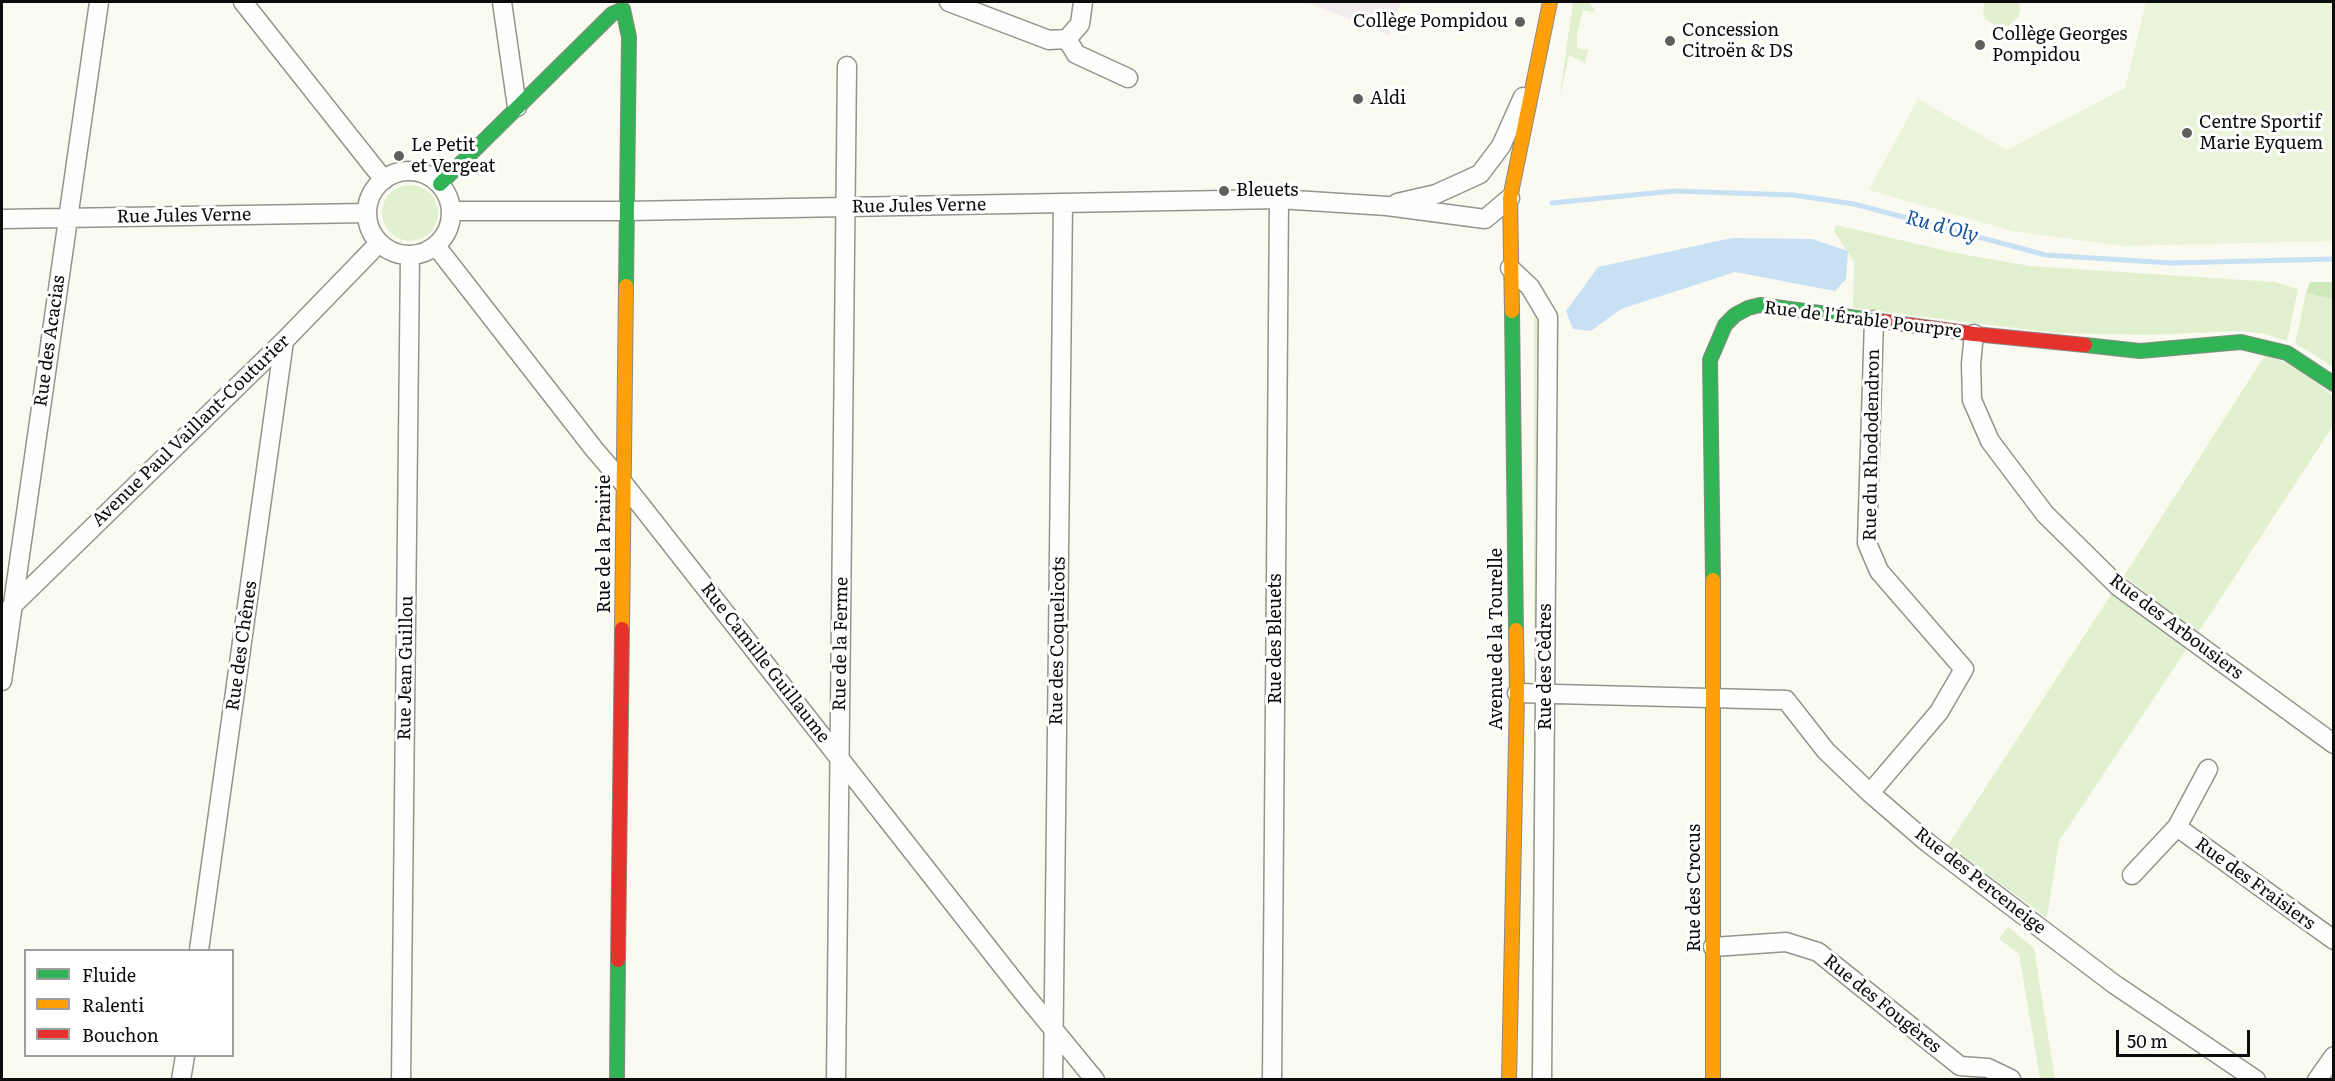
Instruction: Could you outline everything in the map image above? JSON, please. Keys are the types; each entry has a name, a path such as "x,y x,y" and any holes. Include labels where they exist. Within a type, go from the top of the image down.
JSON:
{"street":[{"name":"Rue des Acacias","path":"2,681 7,612 99,2"},
{"path":"243,2 384,180"},
{"path":"440,184 517,107 502,2"},
{"path":"949,2 1049,40 1067,39 1080,24 1083,2"},
{"name":"Avenue de la Tourelle","path":"1509,1080 1516,693 1510,198 1550,2"},
{"name":"Rue de la Prairie","path":"517,107 612,14 623,9 629,37 617,1080"},
{"path":"1067,39 1076,54 1128,78"},
{"name":"Rue de la Ferme","path":"836,1080 847,66"},
{"name":"Rue Jules Verne","path":"1387,206 1436,194 1480,174 1501,146 1537,66"},
{"path":"407,171 430,177 440,184 450,201 451,211 450,224 445,236 436,246 410,256 399,254 379,243 368,224 367,213 372,195 384,180 394,174 407,171"},
{"path":"1510,198 1485,219 1501,229 1511,306"},
{"name":"Rue Jules Verne","path":"451,211 845,208 1279,199 1387,206 1485,219"},
{"name":"Rue des Bleuets","path":"1272,1080 1279,199"},
{"name":"Rue des Coquelicots","path":"1053,1080 1063,203"},
{"name":"Rue Jules Verne","path":"2,219 367,213"},
{"name":"Avenue Paul Vaillant-Couturier","path":"7,612 284,341 379,243"},
{"name":"Rue Camille Guillaume","path":"436,246 594,449 1095,1080"},
{"name":"Rue Jean Guillou","path":"401,1080 410,256"},
{"name":"Rue des Cèdres","path":"1510,268 1530,287 1548,316 1542,1080"},
{"name":"Rue de l'Érable Pourpre","path":"1714,696 1710,360 1725,325 1735,315 1748,308 1760,305 1974,334 2140,351 2241,342 2287,353 2334,384"},
{"name":"Rue du Rhododendron","path":"1870,793 1939,712 1964,669 1879,571 1867,543 1874,320"},
{"name":"Rue des Arbousiers","path":"1974,334 1971,364 1972,400 1990,441 2045,514 2119,587 2334,744"},
{"name":"Rue des Chênes","path":"199,949 284,341"},
{"name":"Rue des Perceneige","path":"1516,693 1714,696 1786,700 1826,751 1928,843 2114,984 2256,1080"},
{"name":"Rue des Crocus","path":"1713,1080 1714,696"},
{"name":"Rue des Fraisiers","path":"2132,875 2176,827 2208,769"},
{"name":"Rue des Fraisiers","path":"2176,827 2334,940"},
{"name":"Rue des Fougères","path":"1713,947 1786,942 1818,952 1960,1066 1988,1068 2011,1079"},
{"path":"2317,1080 2334,1056"},
{"path":"181,1080 184,1057"}],"shaded area":[{"path":"1306,2 1401,2 1389,35"}],"green space":[{"path":"1573,2 1589,2 1595,10 1593,12 1583,10 1577,36 1577,48 1588,50 1585,63 1569,55 1559,100"},
{"path":"1984,2 2019,2 2018,17 2009,26 1996,26 1985,19"},
{"name":"Centre Sportif Marie Eyquem","path":"2146,2 2333,2 2333,241 2122,246 2012,231 1869,190 1918,99 2007,150 2125,88"},
{"path":"410,185 421,187 430,193 436,202 438,213 436,224 430,233 421,239 410,241 399,239 390,233 384,224 382,213 384,202 390,193 399,187"},
{"path":"1836,225 1956,253 2030,266 2275,282 2298,289 2287,341 2265,334 2241,331 2148,335 2055,333 1853,308 1854,262 1834,231"},
{"path":"2310,282 2333,282 2333,299 2306,293"},
{"path":"2306,293 2333,299 2333,368 2295,344"},
{"path":"1534,304 1540,315 1538,664 1534,660"},
{"path":"2265,355 2297,367 2333,397 2333,426 2198,633 2124,576"},
{"path":"2114,590 2190,644 2059,841 2047,918 1948,845"},
{"path":"1534,710 1537,710 1537,1079 1531,1080"},
{"path":"2008,927 2034,948 2055,1079 2040,1079 2019,954 1999,939"}],"water":[{"path":"1732,238 1812,239 1848,251 1846,279 1835,291 1735,272 1621,309 1591,331 1573,329 1566,311 1598,267"}],"waterway":[{"name":"Ru d'Oly","path":"1552,203 1674,191 1793,195 1854,204 2046,255 2171,263 2334,259"}],"traffic: fast":[{"path":"440,184 612,14 623,9 629,37 626,286"},
{"path":"1713,580 1710,360 1725,325 1735,315 1760,305 1880,321"},
{"path":"1512,311 1516,630"},
{"path":"2085,345 2140,351 2241,342 2287,353 2334,384"},
{"path":"617,1080 618,960"}],"traffic: slow":[{"path":"1512,311 1510,198 1550,2"},
{"path":"622,629 626,286"},
{"path":"1713,580 1713,1080"},
{"path":"1509,1080 1517,693 1516,630"}],"traffic: jam":[{"path":"1880,321 1974,334 2085,345"},
{"path":"618,960 622,629"}],"place":[{"name":"Collège Pompidou","path":"1520,22"},
{"name":"Concession Citroën & DS","path":"1670,41"},
{"name":"Collège Georges Pompidou","path":"1980,45"},
{"name":"Aldi","path":"1358,99"},
{"name":"Centre Sportif Marie Eyquem","path":"2187,133"},
{"name":"Le Petit et Vergeat","path":"399,156"},
{"name":"Bleuets","path":"1224,191"}]}
